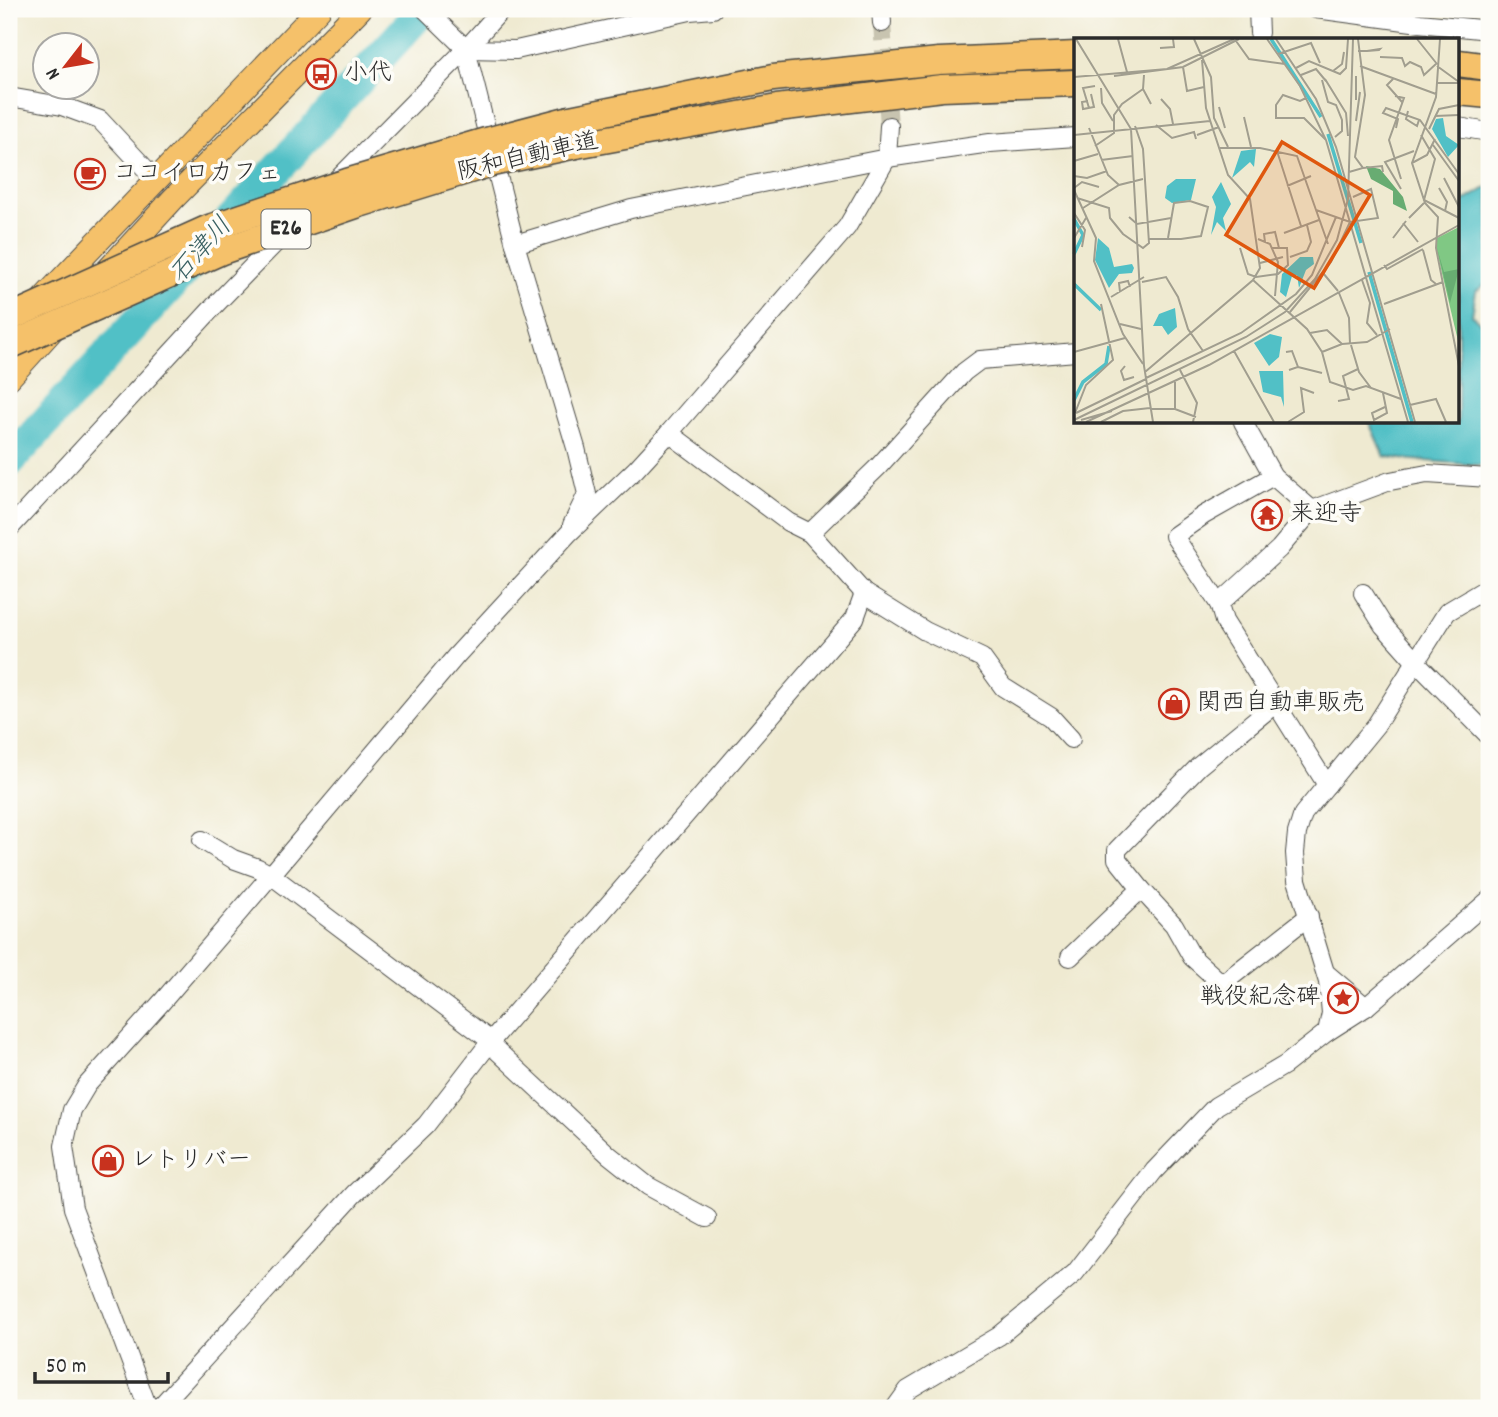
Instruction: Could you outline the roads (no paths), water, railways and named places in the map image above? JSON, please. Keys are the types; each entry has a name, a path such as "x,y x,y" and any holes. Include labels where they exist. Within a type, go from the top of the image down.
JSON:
{"highway":[{"name":"阪和自動車道","path":"9,346 222,251 356,205 492,163 573,132 773,78 939,61 1074,55"},
{"path":"1460,63 1489,67"},
{"name":"阪和自動車道","path":"9,318 209,228 486,141 763,111 942,88 1074,83"},
{"path":"1460,92 1489,95"}],"main road":[{"path":"9,334 319,9"},
{"path":"9,378 173,199 360,9"}],"street":[{"path":"425,9 466,49 515,244 576,448 587,494 569,533"},
{"path":"9,529 218,302 502,9"},
{"path":"466,49 516,50 690,11 713,9"},
{"path":"1258,9 1259,33"},
{"path":"1316,9 1489,30"},
{"path":"9,97 62,106 100,120 155,179"},
{"path":"148,1408 73,1208 64,1146 72,1110 87,1085 161,1003 456,656 569,533 669,433 847,227 887,158 889,126"},
{"path":"1460,127 1489,132"},
{"path":"515,244 631,209 887,158 990,144 1074,137"},
{"path":"810,533 878,467 964,372 981,360 1074,352"},
{"path":"1244,424 1273,476 1312,510"},
{"path":"669,433 788,522 810,533 864,593 925,631 982,658 1003,687 1051,717 1071,739"},
{"path":"1219,604 1279,548 1312,510 1390,481 1427,474 1489,478"},
{"path":"1273,476 1204,515 1174,536 1219,604 1223,621 1327,785"},
{"path":"1327,1031 1331,1013 1326,973 1297,880 1295,853 1303,814 1377,724 1447,612 1489,587"},
{"path":"159,1408 354,1194 426,1125 491,1042 855,618 864,593"},
{"path":"1363,593 1383,625 1489,736"},
{"path":"1276,704 1199,766 1117,850 1117,859 1174,925 1192,957 1222,984 1309,916"},
{"path":"202,840 233,859 271,875 491,1042 609,1155 648,1186 707,1218"},
{"path":"1070,957 1141,889"},
{"path":"895,1408 908,1390 999,1336 1076,1273 1154,1171 1216,1106 1285,1065 1327,1031 1367,1007 1489,900"},
{"path":"1326,973 1367,1007"}],"water":[{"path":"1489,186 1489,282 1476,291 1472,315 1489,331 1489,466 1384,456 1370,424 1460,424 1460,204"}],"waterway":[{"name":"石津川","path":"9,462 424,9"}],"tunnel":[{"path":"882,23 889,126"}],"place":[{"name":"小代","path":"321,74"},
{"name":"ココイロカフェ","path":"90,174"},
{"name":"来迎寺","path":"1267,515"},
{"name":"関西自動車販売","path":"1174,704"},
{"name":"戦役紀念碑","path":"1343,998"},
{"name":"レトリバー","path":"108,1161"}]}
